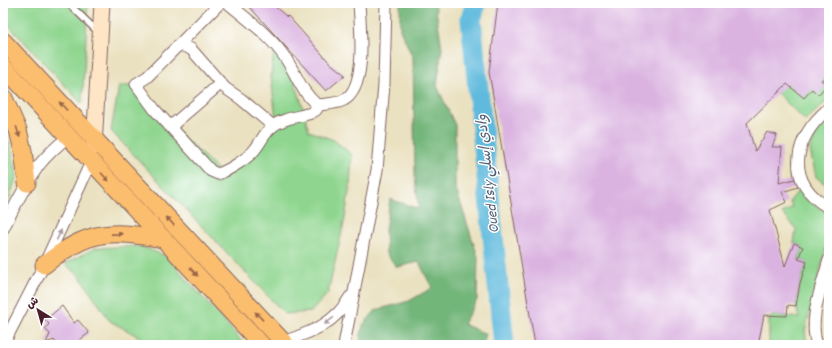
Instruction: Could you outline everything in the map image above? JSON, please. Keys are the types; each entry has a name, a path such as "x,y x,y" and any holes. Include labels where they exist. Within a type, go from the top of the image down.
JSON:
{"main road":[{"path":"3,41 284,344"},
{"path":"3,66 262,345"},
{"path":"3,96 18,130 23,151 27,182"},
{"path":"44,265 76,242 94,236 134,234 164,239"}],"street":[{"path":"3,345 44,265 91,162 95,141 102,3"},
{"path":"220,3 147,77 136,84 155,110 211,171 218,174 224,172 256,149 268,131 278,122 311,113 316,110 318,107 317,105"},
{"path":"228,3 272,41 286,59 307,96 317,105 333,104 344,100 356,88 359,78 360,65 359,3"},
{"path":"344,345 377,170 384,84 386,3"},
{"path":"180,45 191,49 220,84 255,110 273,126"},
{"path":"170,127 220,84"},
{"path":"829,108 809,129 802,144 798,160 800,173 805,187 814,197 829,208"},
{"path":"3,229 27,182 48,155 96,110"},
{"path":"817,345 814,337 814,323 829,260"},
{"path":"284,344 321,327 334,318 344,308 354,292"}],"lane":[{"path":"68,3 100,34"}],"green space":[{"path":"3,3 88,3 82,104 3,19"},
{"path":"400,3 435,3 442,48 437,86 455,125 455,186 478,257 477,300 463,324 486,334 483,345 359,345 363,325 376,310 409,301 432,288 419,262 397,267 386,254 385,230 390,199 419,209 415,178 413,58 400,29"},
{"path":"829,42 829,99 805,121 777,93"},
{"path":"274,51 290,66 309,131 334,140 352,155 350,186 345,218 328,293 311,312 285,314 111,131 119,86 132,86 223,175 256,154 276,119 271,76"},
{"path":"829,115 829,187 816,177 810,150 819,124"},
{"path":"3,132 10,143 17,175 3,218"},
{"path":"796,172 809,201 828,214 829,236 805,331 807,345 769,345 769,319 775,315 799,318 796,306 800,283 807,262 798,259 803,247 794,243 796,229 782,213 792,208 790,201 798,191 790,179"},
{"path":"140,246 166,256 245,345 145,345 143,339 110,321 79,275 65,264 95,248"}],"building":[{"path":"246,3 271,3 287,17 288,16 330,63 345,75 326,91"},
{"path":"498,3 829,3 829,76 821,80 827,85 818,95 812,89 804,98 787,84 747,123 755,151 767,132 777,135 772,147 782,147 779,183 795,179 798,187 782,192 787,202 770,210 785,266 794,243 803,247 798,259 807,262 800,283 796,306 788,305 787,316 764,315 758,345 535,345 489,72"},
{"path":"62,306 74,323 78,320 89,333 73,345 57,345 54,340 46,343 50,334 45,329 49,324 45,320"}],"waterway":[{"name":"Oued Isly وادي إسلي","path":"476,3 471,19 504,345"}]}
